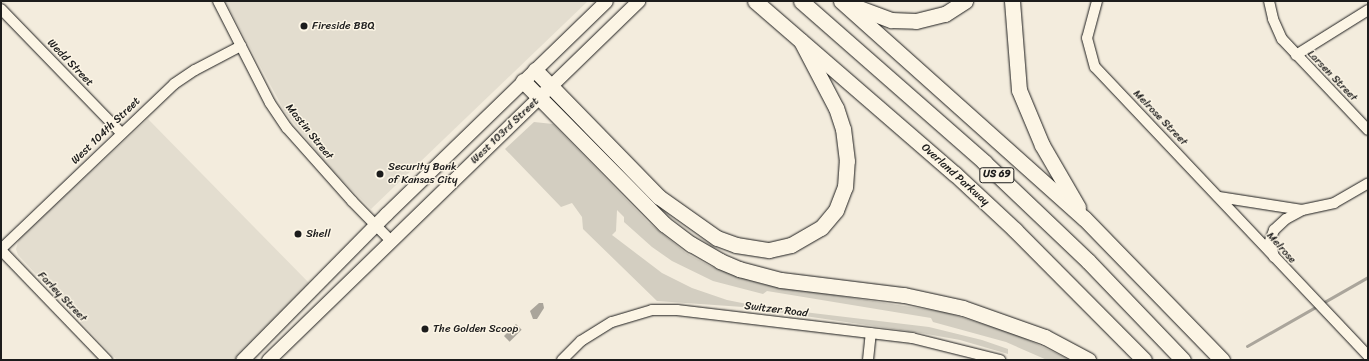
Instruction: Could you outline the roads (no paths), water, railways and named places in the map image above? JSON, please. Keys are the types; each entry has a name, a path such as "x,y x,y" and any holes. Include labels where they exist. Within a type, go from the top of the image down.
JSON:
{"highway":[{"name":"Overland Parkway","path":"755,1 1009,225 1144,360"},
{"name":"US 69","path":"801,1 984,162 1088,261 1183,360"},
{"path":"841,1 892,20 916,21 945,14 964,1"},
{"path":"841,1 1084,218 1222,360"},
{"path":"1012,1 1019,90 1042,146 1084,218"},
{"path":"535,70 659,198 696,225 717,238 736,245 769,250 780,248 812,235 828,220 842,198 847,174 846,146 836,108 801,41"},
{"path":"523,81 664,224 691,244 720,261 739,269 781,280 904,295 963,308 1045,337 1088,360"}],"main road":[{"path":"242,360 375,224 606,1"},
{"name":"West 103rd Street","path":"268,360 392,242 550,85 638,1"}],"street":[{"name":"Mastin Street","path":"218,1 270,103 287,128 392,242"},
{"name":"Melrose Street","path":"1097,1 1087,38 1089,52 1095,67 1220,197"},
{"name":"Larsen Street","path":"1269,1 1273,19 1282,39 1368,130"},
{"name":"Wedd Street","path":"1,9 121,133"},
{"path":"1296,55 1368,10"},
{"name":"West 104th Street","path":"1,250 121,133 174,84 195,70 241,46"},
{"path":"1274,259 1270,242 1274,230 1286,219 1302,210 1334,203 1368,183"},
{"path":"1220,197 1302,210"},
{"name":"Melrose","path":"1220,197 1274,259 1368,356"},
{"name":"Farley Street","path":"1,250 102,358"},
{"name":"Switzer Road","path":"562,360 581,341 601,328 635,314 652,310 677,310 871,333 951,346 1000,360"},
{"path":"868,360 871,333"}],"waterway":[{"path":"1247,346 1368,277"}],"place":[{"name":"Fireside BBQ","path":"304,26"},
{"name":"Security Bank of Kansas City","path":"380,174"},
{"name":"Shell","path":"298,234"},
{"name":"The Golden Scoop","path":"425,329"}]}
